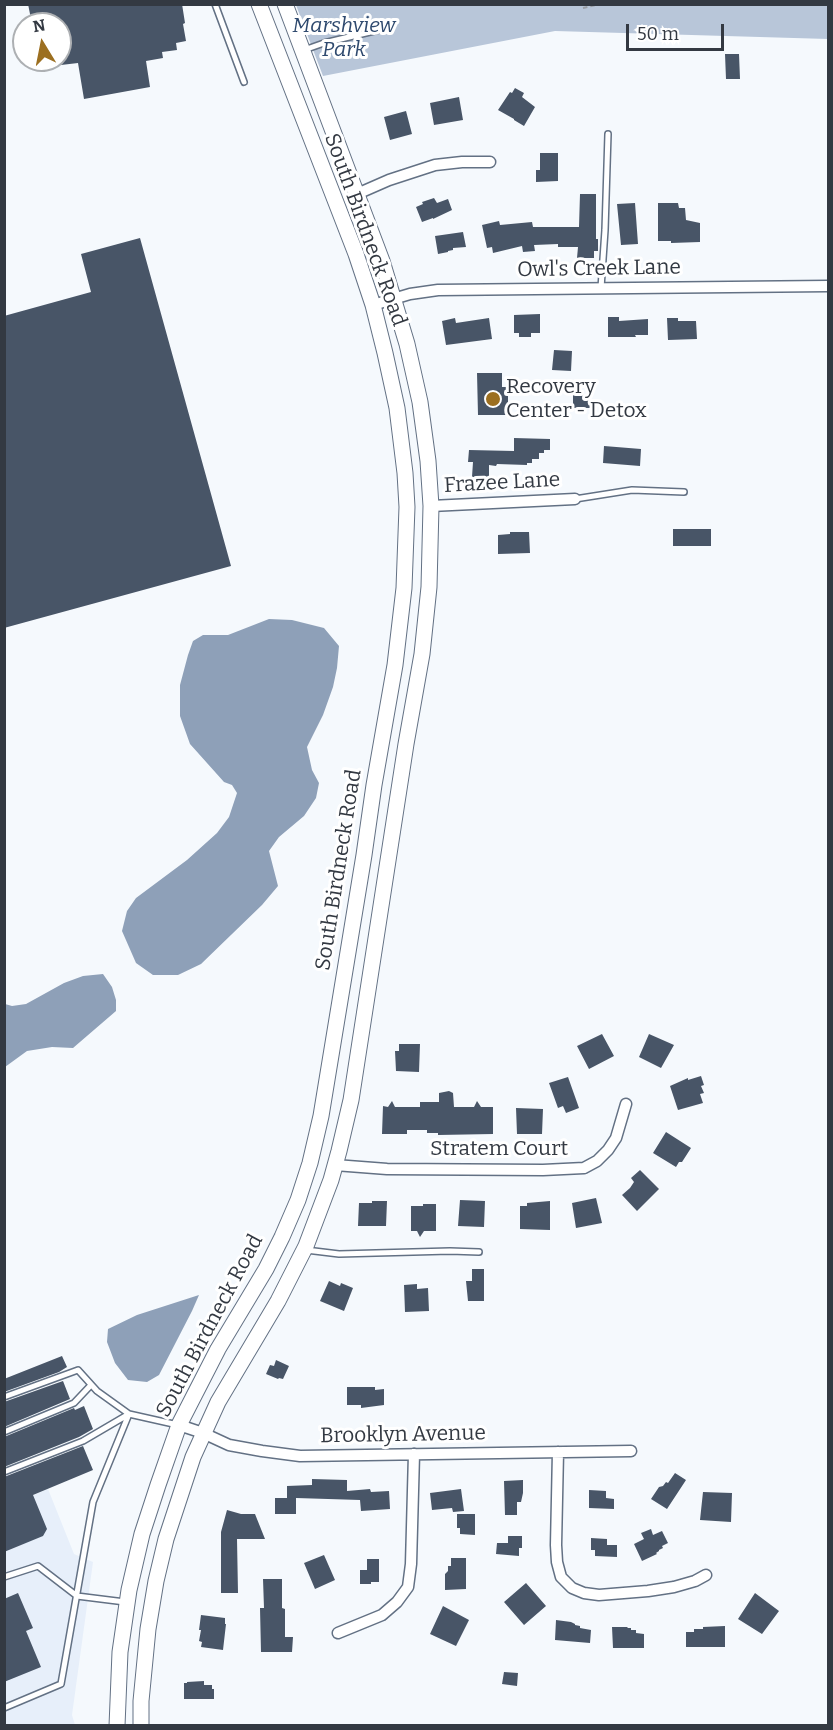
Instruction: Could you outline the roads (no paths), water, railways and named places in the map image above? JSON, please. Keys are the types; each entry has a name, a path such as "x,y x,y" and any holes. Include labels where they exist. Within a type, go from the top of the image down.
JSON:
{"main road":[{"name":"South Birdneck Road","path":"117,1725 120,1652 134,1564 179,1425 213,1358 282,1238 310,1163 321,1116 364,855 395,665 404,588 407,507 397,408 385,353 373,305 356,254 259,4"},
{"name":"South Birdneck Road","path":"141,1725 148,1629 156,1581 166,1539 193,1457 227,1384 278,1301 304,1250 335,1165 351,1100 422,654 429,587 431,506 420,402 394,298 382,261 285,4"}],"street":[{"path":"357,194 389,180 435,165 490,162"},
{"name":"Owl's Creek Lane","path":"373,305 410,294 438,290 828,286"},
{"name":"Frazee Lane","path":"431,506 575,500"},
{"name":"Stratem Court","path":"335,1165 387,1169 584,1168 597,1161 616,1138 626,1104"},
{"name":"Brooklyn Avenue","path":"179,1425 230,1445 300,1456 631,1450"},
{"path":"558,1452 557,1562 561,1577 572,1587 584,1593 599,1595 648,1591 685,1584 706,1575"},
{"path":"338,1633 382,1615 397,1602 408,1587 411,1564 414,1454"}],"lane":[{"path":"215,4 244,82"},
{"path":"302,51 324,43 392,27"},
{"path":"601,289 608,134"},
{"path":"575,500 632,490 684,492"},
{"path":"304,1250 339,1254 479,1252"},
{"path":"4,1397 78,1370 97,1391 129,1414 179,1425"},
{"path":"4,1432 75,1403 92,1385"},
{"path":"4,1472 83,1441 129,1414"},
{"path":"4,1708 61,1684 93,1502 129,1414"},
{"path":"4,1577 38,1566 77,1596 127,1603"}],"place":[{"name":"Recovery Center - Detox","path":"493,399"}],"park label":[{"name":"Marshview Park","path":"344,38"}]}
